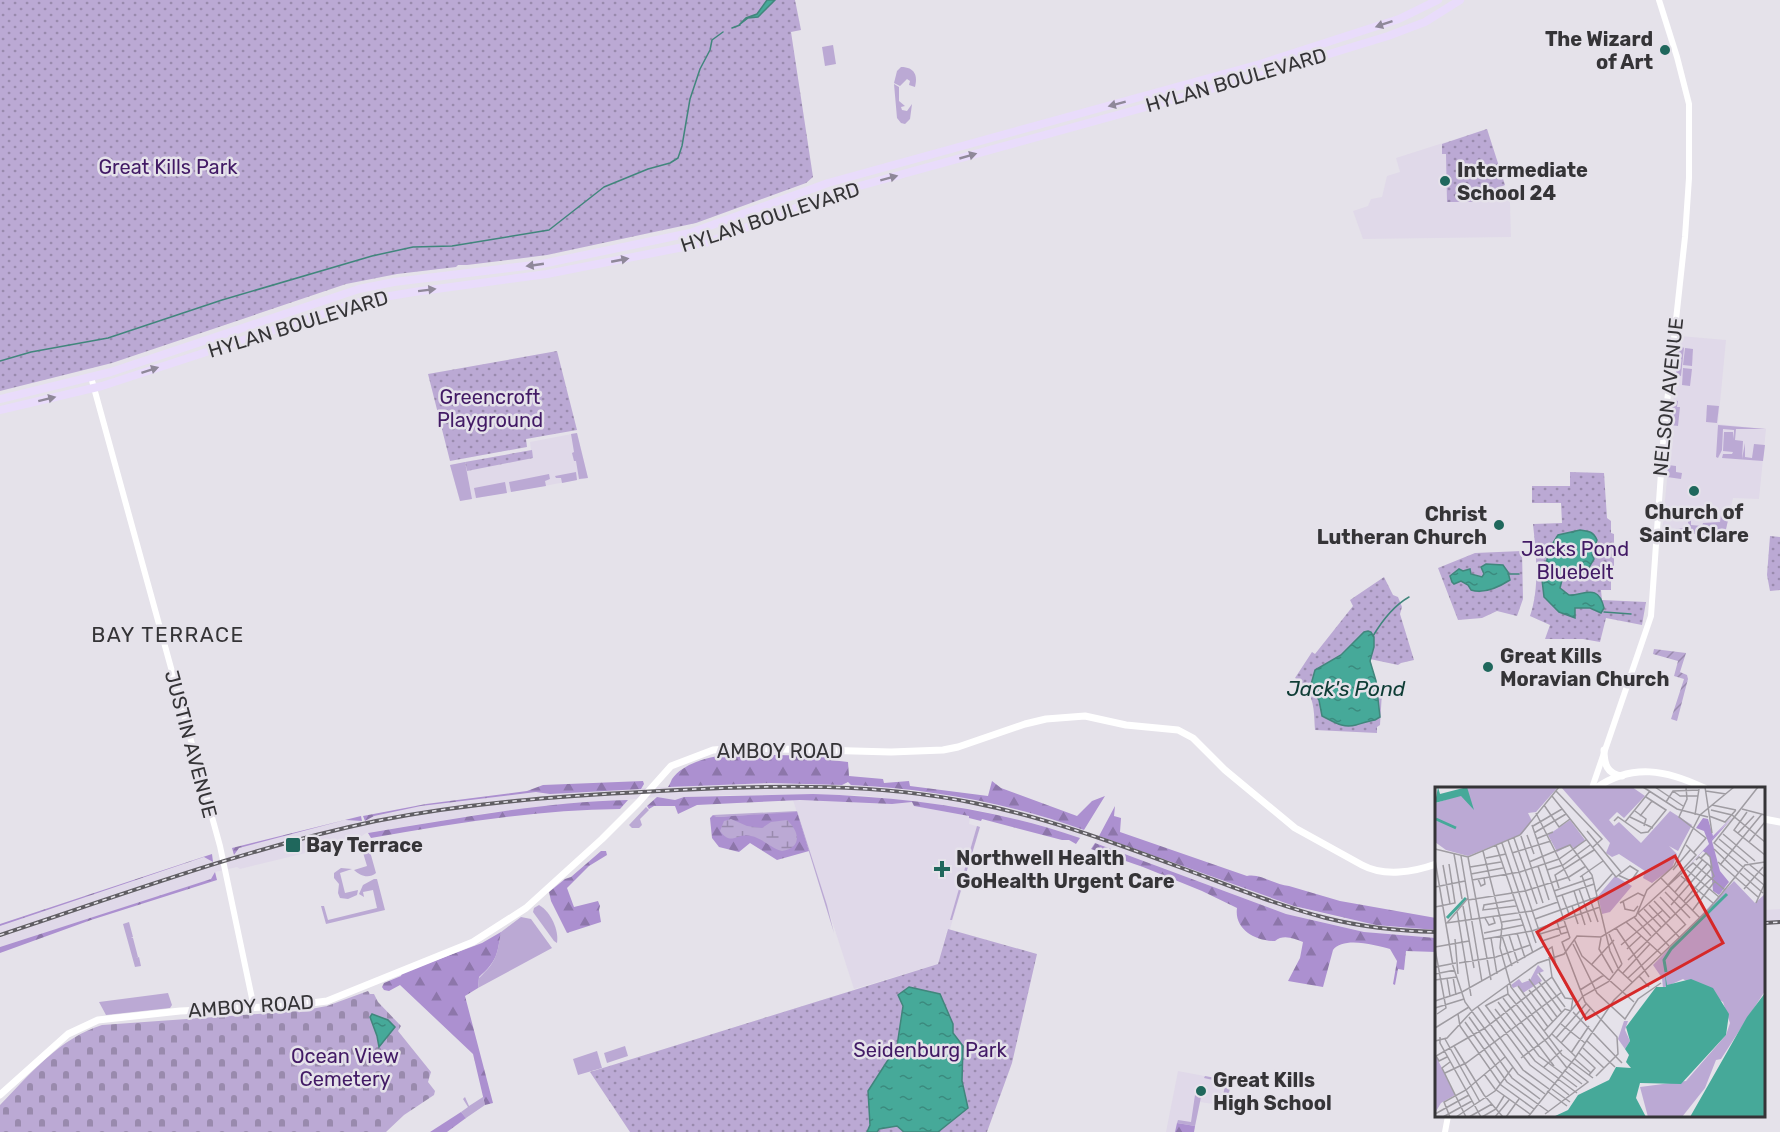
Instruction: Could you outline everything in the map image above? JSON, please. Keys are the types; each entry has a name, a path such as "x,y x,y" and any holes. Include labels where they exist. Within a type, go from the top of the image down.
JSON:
{"main road":[{"name":"HYLAN BOULEVARD","path":"0,399 91,377 359,289 394,282 550,263 700,230 828,183 1271,60 1399,19 1438,0"},
{"name":"HYLAN BOULEVARD","path":"0,410 94,388 366,300 540,276 709,242 834,193 1257,76 1388,36 1425,22 1460,0"},
{"name":"AMBOY ROAD","path":"0,1095 68,1034 98,1020 180,1011 308,1005 341,997 467,944 487,934 526,908 602,839 671,765 713,750 740,748 891,752 943,750 1025,724 1085,716 1126,725 1178,730 1193,738 1226,770 1295,828 1368,868 1380,871 1402,871 1435,864"},
{"path":"1604,750 1608,769 1622,776"},
{"path":"1598,787 1622,776 1647,772 1681,777 1700,787"},
{"path":"1765,819 1780,822"}],"street":[{"name":"NELSON AVENUE","path":"1595,787 1604,750 1651,616 1664,430 1685,237 1689,178 1689,104 1659,0"},
{"name":"JUSTIN AVENUE","path":"91,377 220,846 254,1008"},
{"path":"1445,1132 1448,1117"}],"shaded area":[{"name":"Intermediate School 24","path":"1487,129 1510,203 1511,237 1363,239 1353,211 1368,206 1371,199 1382,197 1387,176 1400,172 1396,158"},
{"path":"1680,336 1726,340 1718,424 1766,429 1759,499 1733,498 1724,538 1713,535 1662,532 1669,458 1667,457"},
{"path":"577,433 588,478 460,501 450,465 531,450 530,442"},
{"path":"793,782 871,786 964,798 1039,815 1084,830 1080,838 1036,824 973,809 861,795 726,795 684,797 675,800 657,797 493,812 366,833 355,841 240,869 237,867 215,872 212,879 0,947 0,926 205,857 213,862 234,855 238,848 345,820 364,821 374,816 421,806 537,792"},
{"path":"793,800 892,804 912,802 914,806 970,816 969,824 980,827 938,964 854,989"},
{"path":"1099,836 1294,906 1336,917 1396,927 1435,930 1435,938 1364,932 1286,914 1095,843"},
{"path":"1780,909 1780,924 1765,925 1765,910"},
{"name":"Great Kills High School","path":"1178,1071 1231,1081 1227,1106 1200,1102 1194,1132 1166,1132"}],"green space":[{"name":"Great Kills Park","path":"0,0 795,0 801,30 791,32 813,177 806,183 696,223 547,255 458,265 346,284 112,363 0,391"},
{"path":"833,45 836,64 825,66 822,47"},
{"path":"901,67 912,70 916,79 915,87 909,85 910,81 907,79 900,86 894,83 897,71"},
{"path":"894,84 899,87 899,101 905,106 901,107 902,110 907,111 912,104 910,119 905,124 897,118"},
{"path":"1487,129 1505,185 1489,192 1483,192 1474,202 1447,202 1446,154 1442,154 1442,144"},
{"path":"1679,344 1684,348 1681,376 1676,375"},
{"path":"1685,348 1693,349 1692,366 1683,365"},
{"name":"Greencroft Playground","path":"557,351 577,430 526,439 527,447 450,461 428,374"},
{"path":"1683,368 1692,369 1690,386 1682,385"},
{"path":"1673,400 1678,401 1677,407 1680,407 1678,426 1670,425"},
{"path":"1707,405 1719,406 1717,423 1706,422"},
{"path":"1718,425 1766,429 1736,429 1735,440 1743,441 1742,459 1745,443 1745,457 1752,458 1754,444 1765,445 1763,461 1722,458 1723,454 1733,452 1723,451 1724,432 1733,432 1734,439 1734,430 1723,429 1722,450 1718,458 1716,457"},
{"path":"577,433 588,478 579,479 572,453 574,452 571,434"},
{"path":"532,450 533,458 467,471 465,462"},
{"path":"465,462 472,499 460,501 450,465"},
{"path":"1668,465 1676,466 1676,472 1682,473 1681,479 1667,477"},
{"path":"576,472 577,480 562,483 561,478 555,476"},
{"name":"Jacks Pond Bluebelt","path":"1570,472 1604,473 1607,518 1611,521 1611,533 1614,534 1614,567 1611,572 1611,590 1601,590 1602,600 1646,602 1642,625 1606,618 1600,642 1583,639 1545,639 1550,625 1530,616 1536,582 1533,524 1562,523 1561,503 1532,503 1532,486 1570,486"},
{"path":"549,474 550,479 545,481 546,486 511,492 509,482"},
{"path":"505,482 507,493 476,498 474,488"},
{"path":"1721,515 1729,516 1724,538 1713,535 1662,532 1662,530 1688,528 1689,516 1691,525 1702,526 1703,523 1720,522"},
{"path":"1770,536 1780,537 1780,590 1770,591 1767,575"},
{"name":"Jacks Pond Bluebelt","path":"1522,551 1523,599 1517,616 1497,611 1482,618 1458,620 1438,568 1475,553"},
{"path":"1384,577 1402,607 1400,614 1414,660 1398,665 1370,659 1378,692 1382,692 1380,725 1377,727 1377,733 1315,730 1311,698 1295,678 1312,652 1315,654 1353,606 1350,600"},
{"path":"1654,649 1686,653 1680,672 1687,675 1688,679 1677,721 1671,719 1684,679 1674,676 1678,661 1653,654"},
{"path":"729,754 825,756 831,760 848,762 849,776 883,779 884,783 909,781 910,786 988,796 992,781 1001,788 1077,816 1092,801 1105,796 1084,830 999,805 940,794 851,785 848,782 842,785 771,783 668,787 672,779 683,768 706,759"},
{"path":"643,781 641,789 550,794 536,792 421,806 374,816 365,821 363,816 426,804 527,791 543,785"},
{"path":"813,794 915,801 948,806 1015,819 1080,838 1076,844 1069,840 982,819 981,821 969,818 969,816 914,806 912,802 892,804 800,800 697,805 678,814 675,806 654,806 649,809 647,806 657,797 675,800 684,797"},
{"path":"628,800 620,809 495,818 371,838 368,833 530,808"},
{"path":"1115,806 1114,816 1121,818 1120,832 1247,876 1257,876 1340,901 1435,918 1435,930 1376,925 1294,906 1099,836"},
{"path":"646,807 649,810 640,819 642,825 639,828 632,828 629,825"},
{"path":"797,811 834,933 797,813 715,817 713,815"},
{"path":"797,812 809,851 777,860 750,843 739,852 719,847 712,838 710,818 713,815 716,817"},
{"path":"361,816 362,821 345,820 239,848 234,855 232,848"},
{"path":"731,819 747,826 762,828 771,822 787,820 795,829 796,843 793,847 782,851 751,836 728,838 720,831 724,821"},
{"path":"977,826 980,827 952,920 950,920"},
{"path":"1095,843 1286,914 1364,932 1435,938 1435,952 1406,951 1404,970 1398,969 1395,985 1393,984 1397,961 1390,949 1360,943 1344,943 1333,950 1323,987 1288,981 1300,958 1303,942 1288,937 1275,941 1253,936 1242,928 1237,908 1143,867 1091,849"},
{"path":"361,846 369,848 376,873 370,876 362,875 354,870 367,866"},
{"path":"601,851 606,851 607,855 589,866 567,888 574,907 598,901 601,922 567,933 549,892 571,877"},
{"path":"212,854 213,862 204,857 0,926 0,924"},
{"path":"341,868 352,869 340,873 345,893 358,890 357,895 348,899 340,898 339,884 334,878 334,873"},
{"path":"215,872 217,880 91,920 0,953 0,947 211,879"},
{"path":"377,879 385,910 326,924 321,906 324,906 328,920 377,908 373,890 363,892 364,897 359,894 363,885"},
{"path":"539,905 553,922 557,933 557,943 533,912 534,908"},
{"path":"521,917 531,919 552,948 478,988 479,978 495,957 501,932"},
{"path":"129,922 133,937 131,938 133,938 138,957 136,958 139,957 141,966 135,967 123,924"},
{"name":"Seidenburg Park","path":"948,929 1037,954 1012,1063 987,1132 630,1132 590,1072 938,964"},
{"path":"501,932 493,962 479,977 478,988 465,996 493,1103 485,1105 473,1054 400,985 389,991 382,987 384,983 401,976 402,973 482,943"},
{"name":"Ocean View Cemetery","path":"368,991 374,994 378,1002 401,1026 398,1031 431,1072 428,1082 435,1091 434,1095 404,1115 386,1132 0,1132 0,1105 34,1069 59,1048 102,1025 300,1011 327,1006"},
{"path":"168,993 172,1005 170,1008 106,1015 99,1002"},
{"path":"625,1046 628,1056 607,1063 604,1053"},
{"path":"597,1051 602,1068 578,1075 573,1059"},
{"path":"1205,1076 1231,1081 1227,1106 1221,1105 1226,1081 1213,1082 1213,1080 1204,1078"},
{"path":"1195,1095 1201,1097 1195,1126 1177,1123 1178,1120 1191,1122"},
{"path":"465,1097 469,1106 483,1097 485,1105 466,1118 461,1112 468,1107 463,1099"},
{"path":"461,1112 466,1118 447,1132 430,1132"},
{"path":"1177,1123 1195,1126 1194,1132 1175,1132"}],"water":[{"path":"767,0 775,0 758,17 748,18 739,25 746,18 757,14"},
{"path":"1580,530 1592,533 1597,540 1592,555 1594,559 1587,571 1577,575 1563,576 1560,588 1569,595 1594,593 1598,595 1604,608 1601,613 1590,608 1575,608 1575,618 1559,612 1544,597 1541,571 1558,535"},
{"path":"1486,564 1503,565 1510,580 1481,591 1471,590 1461,581 1454,584 1452,582 1450,576 1459,569 1463,571 1470,569 1471,574 1482,577 1484,574 1481,567"},
{"name":"Jack's Pond","path":"1368,631 1374,637 1370,661 1376,681 1380,717 1356,725 1342,725 1322,716 1319,700 1310,688 1315,670 1341,655 1364,632"},
{"path":"909,987 940,994 953,1024 953,1033 963,1046 962,1081 968,1108 938,1132 904,1132 897,1126 879,1129 877,1132 867,1132 870,1125 868,1091 897,1046 903,1006 898,995"},
{"path":"372,1014 388,1020 395,1027 379,1047 370,1017"}],"waterway":[{"path":"732,28 740,25"},
{"path":"0,361 31,352 108,338 222,300 372,256 413,247 452,246 549,230 604,187 678,158 690,99 700,69 710,50 712,40 723,32"},
{"path":"1508,574 1519,574"},
{"path":"1373,636 1388,614 1409,597"},
{"path":"1604,612 1631,614"}],"railway":[{"path":"0,935 233,858 376,821 451,808 564,797 715,788 790,787 901,792 974,803 1103,839 1307,913 1394,930 1435,932"},
{"path":"1765,923 1780,922"}],"place":[{"name":"The Wizard of Art","path":"1665,50"},
{"name":"Intermediate School 24","path":"1445,181"},
{"name":"Church of Saint Clare","path":"1694,491"},
{"name":"Christ Lutheran Church","path":"1499,525"},
{"name":"Great Kills Moravian Church","path":"1488,667"},
{"name":"Bay Terrace","path":"293,845"},
{"name":"Northwell Health GoHealth Urgent Care","path":"942,869"},
{"name":"Great Kills High School","path":"1201,1091"}],"district":[{"name":"BAY TERRACE","path":"168,635"}]}
